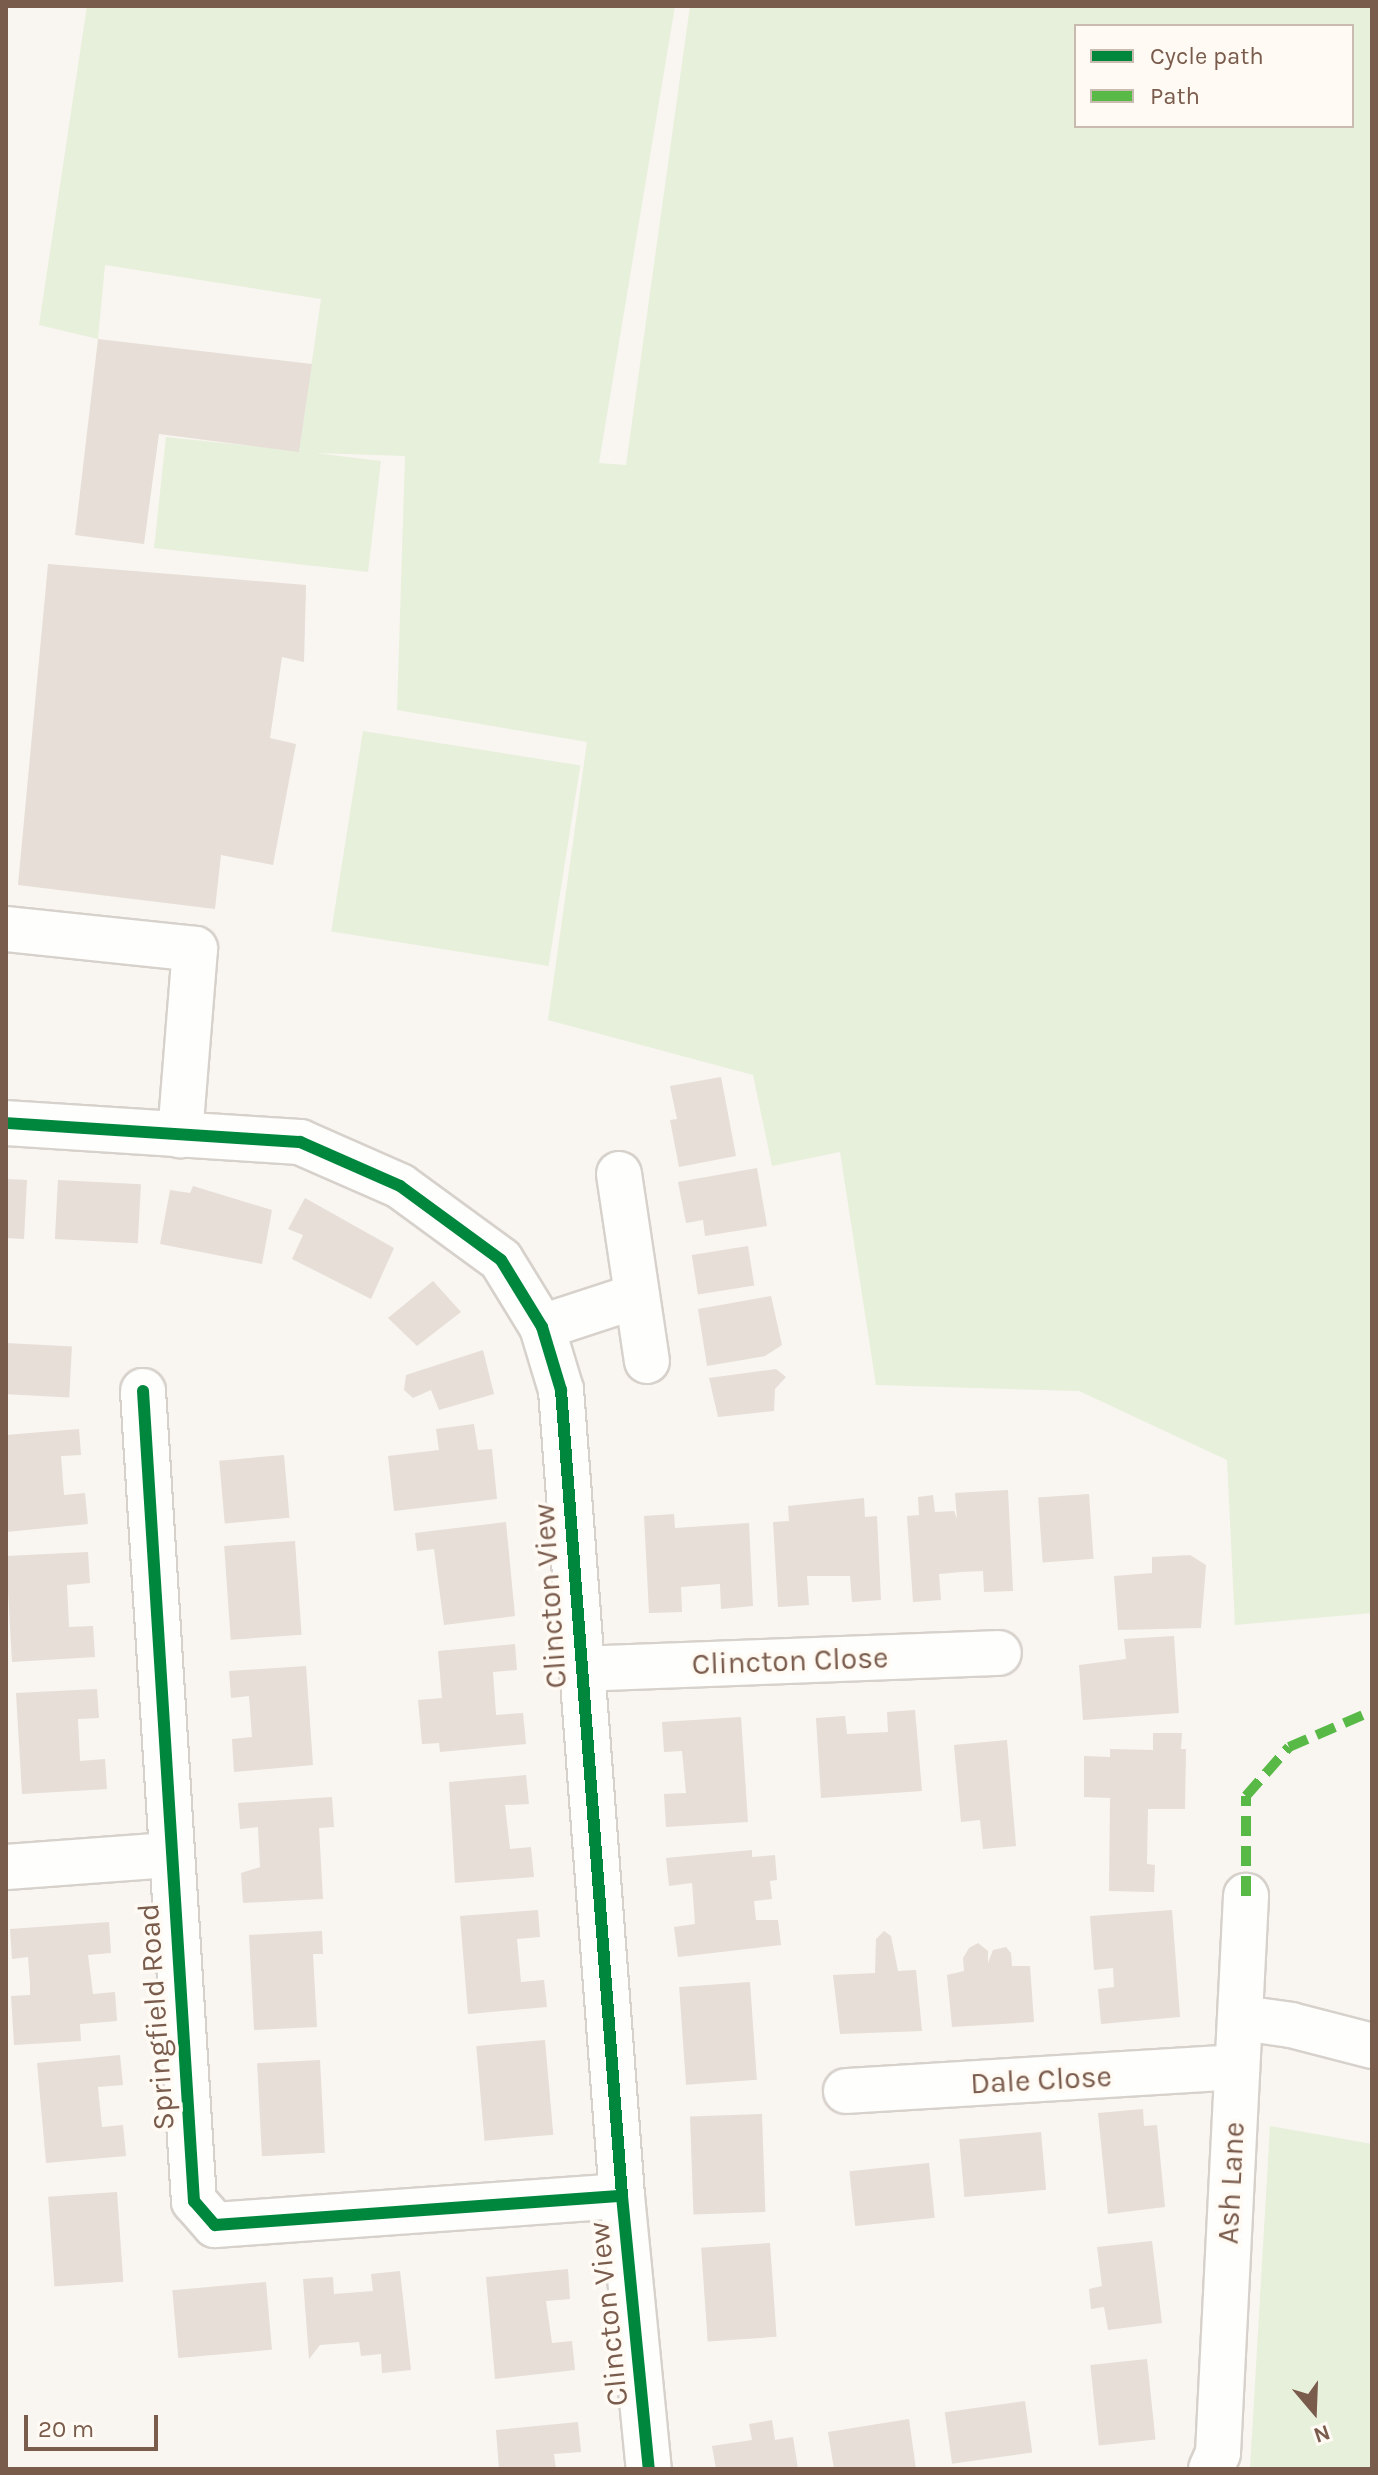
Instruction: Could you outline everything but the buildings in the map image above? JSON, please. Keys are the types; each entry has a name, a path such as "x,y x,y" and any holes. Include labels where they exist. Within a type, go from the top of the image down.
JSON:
{"street":[{"path":"6,929 195,949 180,1135"},
{"name":"Clincton View","path":"6,1123 300,1142 400,1186 501,1260 542,1327 561,1390 622,2196 649,2469"},
{"path":"619,1174 647,1361"},
{"path":"542,1327 637,1296"},
{"name":"Springfield Road","path":"143,1391 194,2201 215,2225 622,2196"},
{"name":"Clincton Close","path":"581,1669 999,1653"},
{"path":"6,1867 171,1855"},
{"name":"Ash Lane","path":"1211,2469 1218,2453 1246,1896"},
{"path":"1242,2018 1291,2025 1372,2046"},
{"name":"Dale Close","path":"846,2091 1236,2067"}],"green space":[{"path":"87,6 675,6 599,463 626,465 690,6 1372,6 1372,1613 1235,1625 1227,1460 1079,1391 876,1385 840,1152 772,1166 753,1075 548,1020 587,742 397,710 405,456 315,453 381,461 368,572 154,548 166,437 299,451 321,299 105,265 98,339 39,325"},
{"path":"363,731 580,765 549,966 331,932"},
{"path":"1270,2126 1372,2144 1372,2469 1250,2469"}],"marked path":[{"path":"1246,1896 1246,1796 1289,1747 1372,1711"}],"cycle path":[{"path":"6,1123 300,1142 400,1186 501,1260 542,1327 561,1390 622,2196 649,2469"},
{"path":"143,1391 194,2201 215,2225 622,2196"}]}
